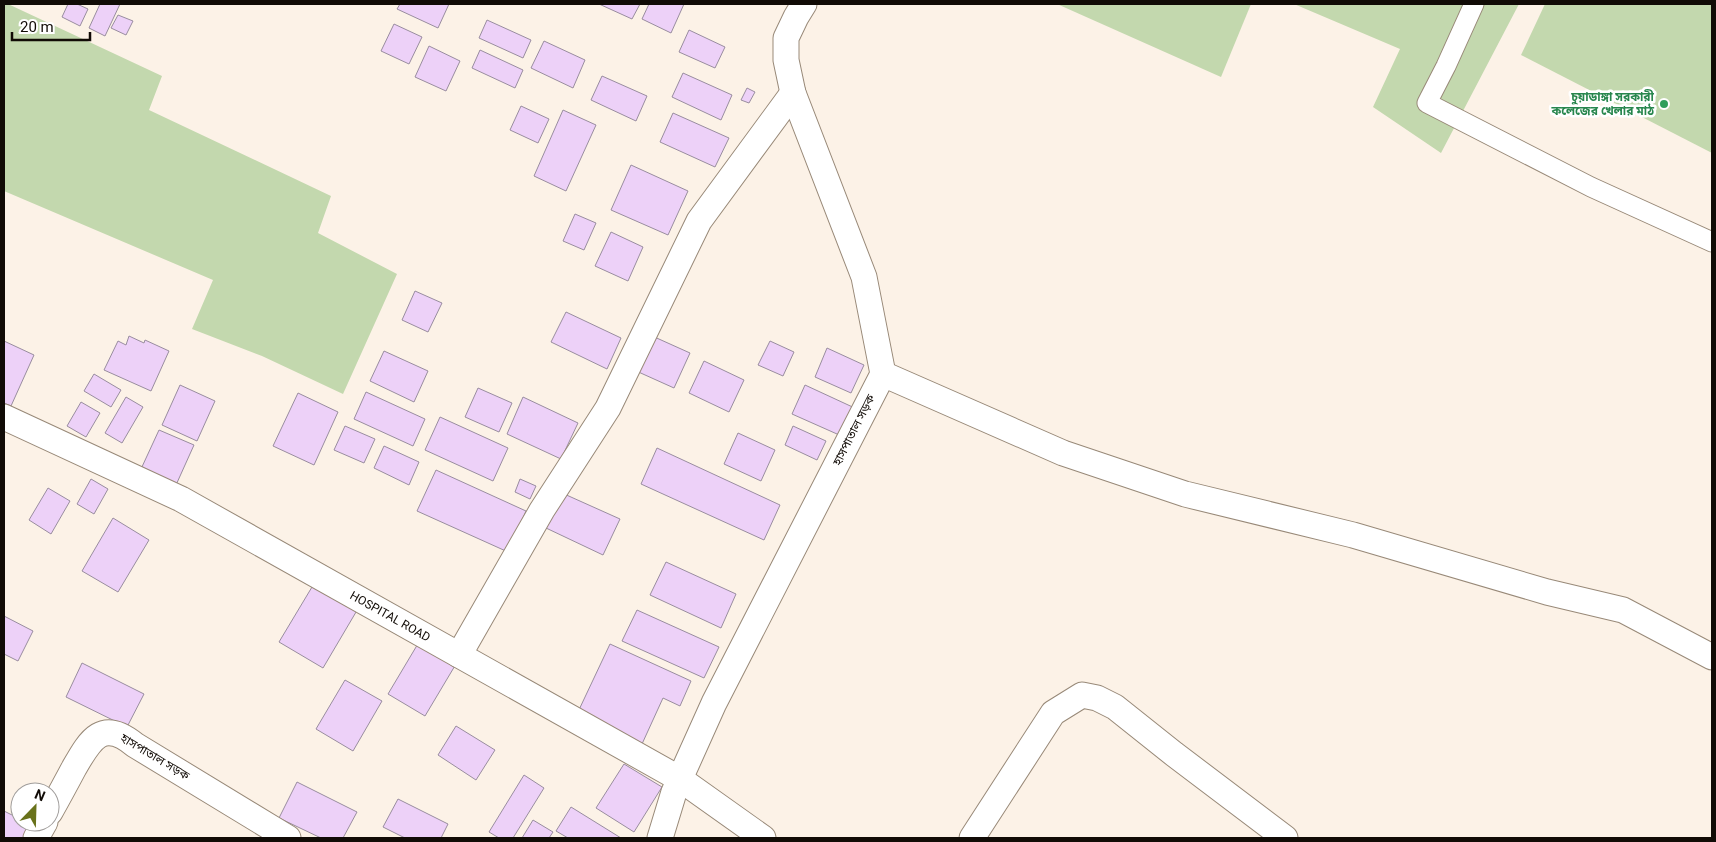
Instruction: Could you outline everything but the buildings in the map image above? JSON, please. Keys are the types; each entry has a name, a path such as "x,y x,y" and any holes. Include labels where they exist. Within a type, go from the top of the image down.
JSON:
{"street":[{"path":"804,4 786,38 786,60 793,93 864,278 883,374 1063,454 1185,494 1353,535 1547,592 1622,610 1712,657"},
{"path":"1474,4 1427,103 1591,187 1712,242"},
{"path":"459,655 542,510 608,408 699,222 793,93"},
{"name":"হাসপাতাল সড়ক","path":"660,838 680,779 714,703 883,374"},
{"name":"HOSPITAL ROAD","path":"4,417 181,499 680,779 763,838"},
{"path":"972,838 1053,713 1082,695 1097,698 1116,707 1174,754 1285,838"},
{"name":"হাসপাতাল সড়ক","path":"60,794 88,742 102,734 113,733 125,737 134,745 288,838"}],"green space":[{"path":"4,4 8,4 162,76 149,110 331,196 318,233 397,274 343,394 262,356 192,329 213,280 4,191"},
{"path":"1057,4 1251,4 1221,77"},
{"path":"1294,4 1519,4 1441,153 1373,107 1400,49"},
{"name":"চুয়াডাঙ্গা সরকারী কলেজের খেলার মাঠ","path":"1545,4 1712,4 1712,153 1521,55"}],"place":[{"name":"চুয়াডাঙ্গা সরকারী কলেজের খেলার মাঠ","path":"1664,104"}]}
